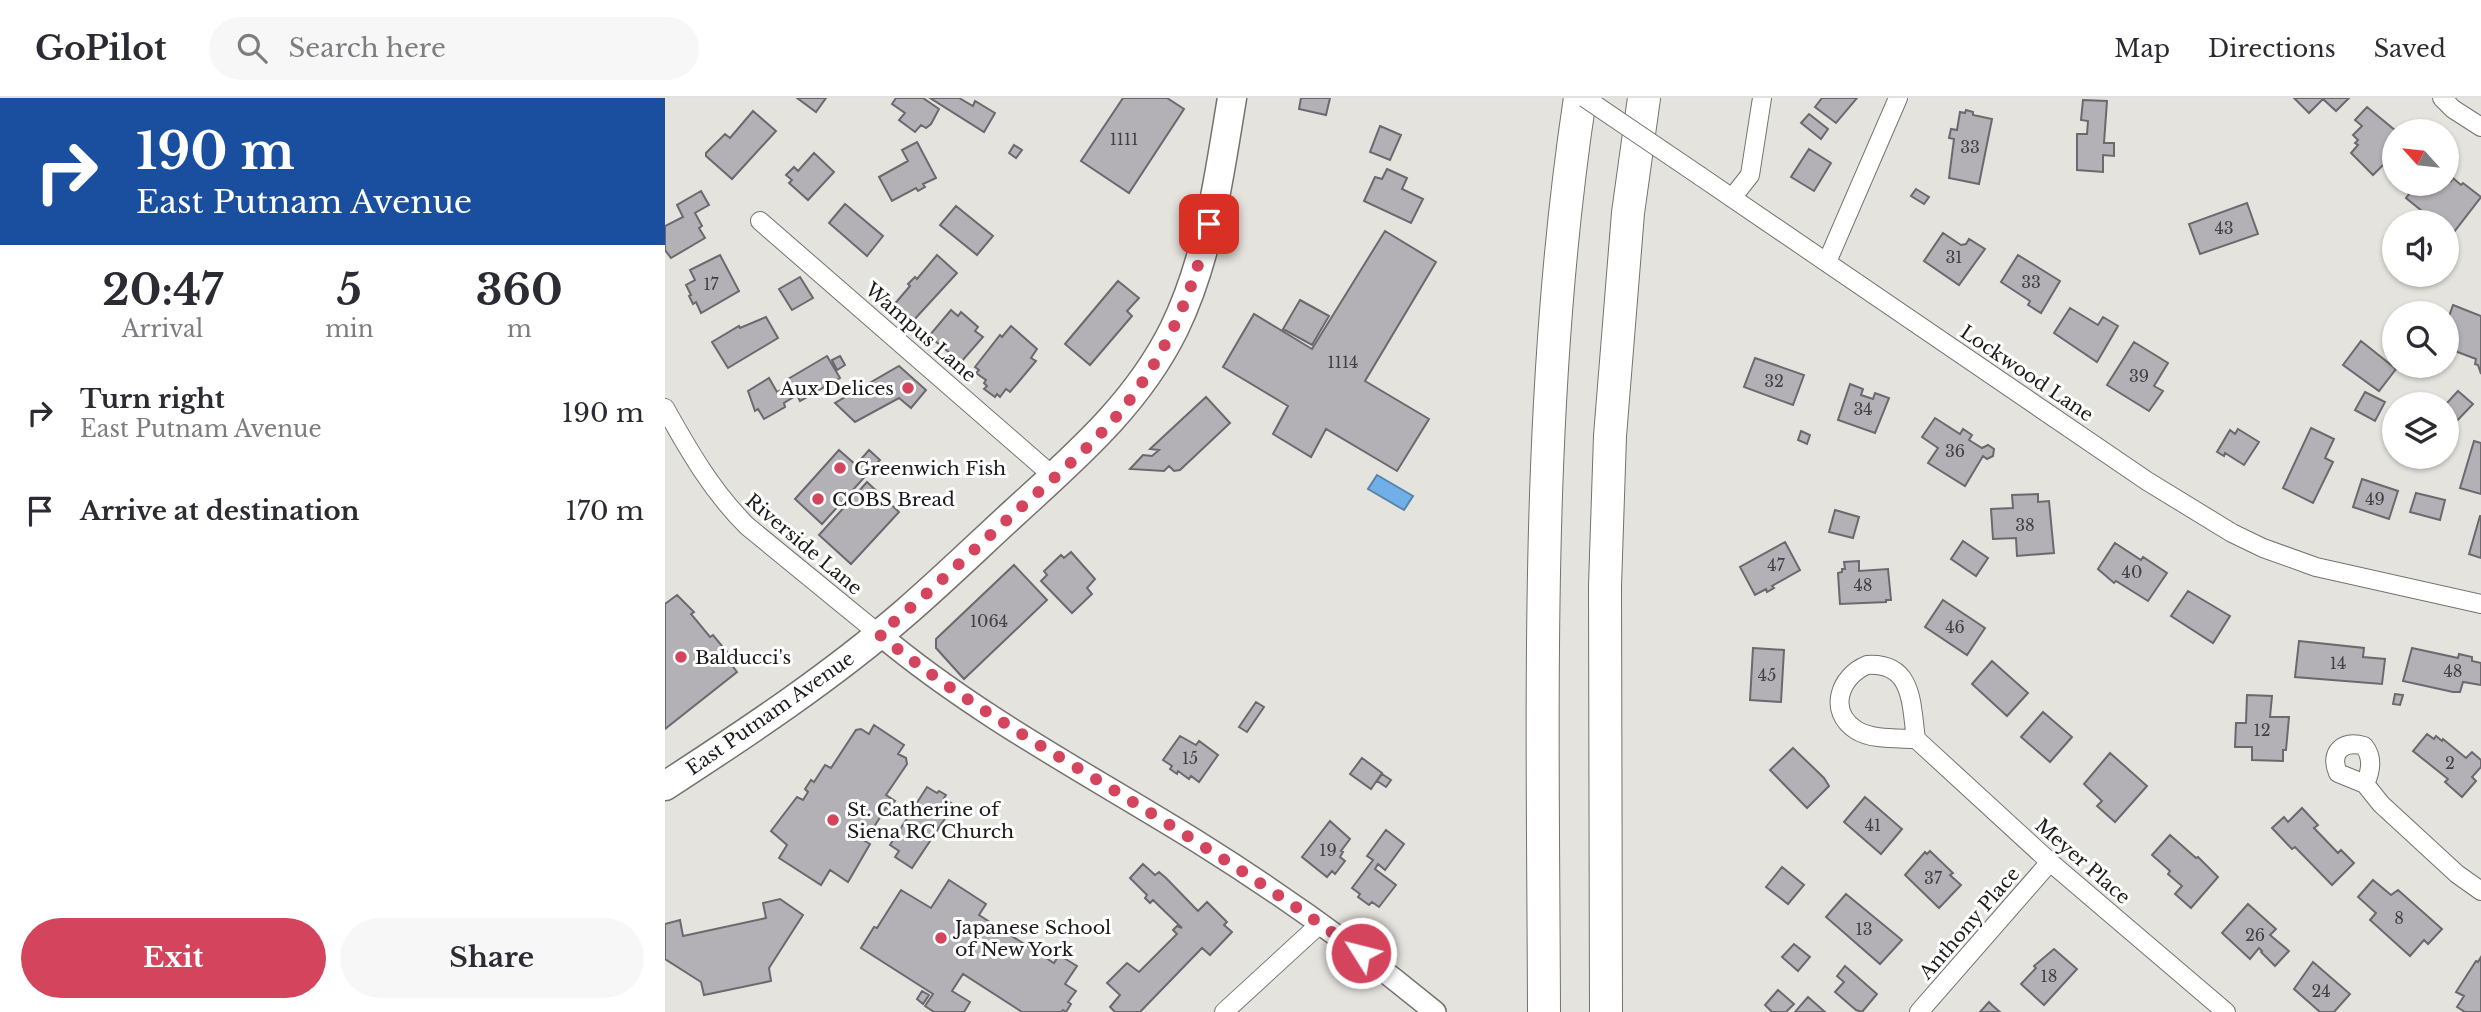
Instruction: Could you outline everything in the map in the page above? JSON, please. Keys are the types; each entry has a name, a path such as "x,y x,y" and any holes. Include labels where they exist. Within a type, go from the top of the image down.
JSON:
{"highway":[{"path":"1544,1012 1543,639 1546,463 1558,286 1583,98"},
{"path":"1606,1012 1605,586 1609,449 1628,212 1644,98"}],"main road":[{"name":"East Putnam Avenue","path":"665,786 780,709 906,612 1105,428 1124,407 1150,371 1186,300 1205,244 1232,98"}],"street":[{"name":"Lockwood Lane","path":"1583,98 2147,481 2232,533 2270,551 2316,567 2481,604"},
{"path":"1732,198 1750,175 1762,98"},
{"path":"1828,262 1898,98"},
{"path":"2442,98 2453,109 2481,127"},
{"name":"Wampus Lane","path":"760,221 1053,476"},
{"name":"Riverside Lane","path":"665,408 698,467 730,509 879,634"},
{"path":"879,634 971,704 1198,842 1321,923 1381,967 1435,1012"},
{"path":"1878,664 1899,673 1910,693 1916,740 1867,734 1856,730 1847,722 1840,700 1841,688 1847,678 1867,665 1878,664"},
{"name":"Meyer Place","path":"1916,740 2050,862 2226,1012"},
{"path":"2365,784 2381,804 2457,874 2481,891"},
{"name":"Anthony Place","path":"1919,1012 2050,862"},
{"path":"1224,1012 1321,923"}],"water":[{"path":"1377,475 1413,496 1404,510 1368,489"}],"building":[{"path":"797,98 826,98 816,112"},
{"path":"896,98 923,98 939,109 931,124 926,128 921,125 915,132 899,120 905,113 892,104"},
{"path":"930,98 959,98 973,106 975,101 995,113 984,132"},
{"path":"1123,98 1167,98 1184,109 1129,193 1081,161"},
{"path":"1301,98 1330,98 1326,115 1299,109"},
{"path":"1822,98 1857,98 1836,123 1815,107"},
{"path":"2294,98 2349,98 2336,111 2323,99 2309,113"},
{"path":"2083,100 2107,101 2104,143 2114,143 2114,156 2103,155 2103,172 2077,170 2077,134 2087,134 2088,121 2081,120"},
{"path":"2367,107 2382,119 2382,166 2373,175 2351,153 2358,145 2355,143 2358,140 2353,135 2362,126 2355,120"},
{"path":"1966,110 1973,112 1973,115 1992,119 1979,184 1949,178 1954,139 1949,138 1951,129 1957,130 1960,112 1965,113"},
{"path":"753,111 776,131 732,179 706,156 706,153 725,134 730,138"},
{"path":"1809,114 1828,129 1821,139 1801,123"},
{"path":"1380,126 1401,135 1390,160 1370,152"},
{"path":"917,142 936,178 923,184 925,187 918,191 916,188 892,201 879,177 908,161 902,150"},
{"path":"1014,145 1022,150 1016,158 1009,153"},
{"path":"1809,149 1831,163 1814,191 1791,177"},
{"path":"814,153 834,172 808,200 789,183 792,180 786,175 794,167 798,171"},
{"path":"1387,169 1407,178 1402,189 1423,199 1411,223 1364,201 1375,177 1382,179"},
{"path":"2459,183 2463,183 2481,197 2459,225 2459,210 2421,210 2406,198 2459,196"},
{"path":"1916,189 1929,197 1924,204 1911,196"},
{"path":"701,191 709,205 695,213 705,238 671,258 665,250 665,226 683,217 677,205"},
{"path":"2247,203 2258,234 2200,254 2189,224"},
{"path":"845,204 883,236 867,256 829,223"},
{"path":"956,206 993,236 977,255 940,225"},
{"path":"1385,231 1436,262 1365,381 1429,419 1397,471 1326,429 1311,457 1273,434 1288,406 1223,367 1254,314 1312,349"},
{"path":"1943,233 1961,245 1966,244 1969,239 1985,249 1959,285 1924,261"},
{"path":"720,255 739,291 701,313 696,302 693,304 686,285 695,280 690,270"},
{"path":"937,255 957,273 912,322 893,306 910,286 908,284 915,277 917,279"},
{"path":"2018,255 2060,281 2041,313 2028,305 2030,301 2001,282"},
{"path":"800,277 813,298 792,310 779,289"},
{"path":"1118,281 1139,298 1127,311 1132,316 1090,365 1065,344"},
{"path":"1300,300 1329,316 1312,345 1283,329"},
{"path":"2459,307 2481,316 2481,374 2475,364 2476,359 2459,353"},
{"path":"2070,308 2098,325 2103,317 2118,326 2097,362 2054,333"},
{"path":"951,310 958,316 961,312 978,327 975,331 983,337 961,362 929,336"},
{"path":"766,317 778,338 728,368 712,342 739,326 740,328"},
{"path":"1011,326 1037,349 1031,358 1036,361 1010,392 1006,389 1000,397 997,394 995,397 984,389 987,386 984,383 986,380 976,373 979,370 975,367 1000,335 1002,337"},
{"path":"2361,341 2382,358 2382,378 2389,378 2379,391 2343,365"},
{"path":"2134,342 2168,363 2154,386 2163,391 2149,411 2107,385"},
{"path":"827,356 840,378 800,401 797,395 784,403 785,407 764,419 758,409 755,411 748,391 769,378 777,392 791,384 788,379"},
{"path":"840,356 845,365 837,370 832,360"},
{"path":"1755,358 1804,375 1793,405 1744,387"},
{"path":"899,366 926,390 911,408 899,398 855,422 835,403"},
{"path":"1850,384 1863,389 1861,395 1873,399 1875,393 1889,398 1875,433 1838,420"},
{"path":"2458,391 2473,404 2459,419 2459,392"},
{"path":"2365,392 2382,400 2382,408 2375,421 2355,410"},
{"path":"1206,397 1230,423 1180,470 1174,471 1169,466 1164,471 1130,469 1143,455 1152,456 1159,450 1150,449"},
{"path":"1935,418 1960,434 1963,429 1972,435 1969,440 1982,448 1988,445 1994,449 1993,456 1987,459 1983,456 1965,486 1928,463 1938,448 1922,437"},
{"path":"2311,428 2334,439 2325,458 2333,462 2313,503 2283,488"},
{"path":"2238,429 2259,442 2244,465 2225,453 2224,456 2217,452 2230,430 2235,434"},
{"path":"1801,431 1810,435 1807,444 1798,440"},
{"path":"2474,441 2481,443 2481,494 2460,488"},
{"path":"839,450 856,465 869,450 880,460 822,524 795,499"},
{"path":"2362,479 2398,491 2389,519 2353,507"},
{"path":"867,482 899,512 851,564 819,535"},
{"path":"2416,493 2445,500 2440,520 2410,512"},
{"path":"2038,494 2038,502 2049,501 2054,553 2017,556 2016,538 1993,539 1991,509 2013,508 2012,495"},
{"path":"1835,510 1859,517 1853,538 1829,532"},
{"path":"2481,516 2481,558 2469,554"},
{"path":"1963,541 1988,558 1976,576 1951,559"},
{"path":"1785,542 1800,570 1772,586 1774,588 1767,592 1766,589 1755,595 1740,567"},
{"path":"2115,543 2167,573 2148,601 2116,581 2114,583 2098,569"},
{"path":"1071,552 1095,579 1087,588 1092,594 1072,613 1041,581 1047,575 1044,571 1061,555 1064,558"},
{"path":"1859,561 1859,571 1888,569 1891,600 1840,604 1838,573 1845,569 1844,562"},
{"path":"1014,565 1047,600 964,679 936,648 936,639"},
{"path":"2188,591 2230,616 2213,643 2171,616"},
{"path":"677,595 694,612 691,614 710,637 713,635 727,652 724,655 737,672 665,729 665,604"},
{"path":"1943,600 1985,628 1967,655 1925,627"},
{"path":"2299,641 2364,648 2363,657 2385,659 2382,684 2295,677"},
{"path":"1753,648 1784,650 1781,702 1750,700"},
{"path":"2412,648 2458,658 2459,654 2472,657 2472,661 2481,663 2481,685 2463,682 2460,692 2453,692 2403,681"},
{"path":"1992,661 2028,693 2007,716 1972,684"},
{"path":"2395,694 2403,695 2400,705 2393,704"},
{"path":"2247,695 2272,696 2270,717 2289,717 2283,761 2252,760 2252,747 2235,747 2236,723 2246,723"},
{"path":"1256,702 1264,707 1247,732 1239,727"},
{"path":"2043,712 2072,737 2050,762 2021,737"},
{"path":"874,725 904,745 898,754 906,758 907,764 886,795 895,801 886,808 865,841 870,844 848,882 830,870 821,885 779,858 787,845 771,831 797,797 803,800 808,792 805,789 811,780 814,782 825,765 831,768 856,730 861,729 869,734"},
{"path":"2427,734 2434,739 2436,736 2442,741 2443,739 2466,758 2472,752 2481,760 2481,767 2472,777 2476,781 2462,797 2445,782 2448,779 2413,751"},
{"path":"1180,736 1196,745 1199,741 1218,755 1199,782 1178,771 1177,774 1170,769 1172,766 1163,760"},
{"path":"1793,748 1829,786 1807,808 1770,770"},
{"path":"2110,753 2147,786 2115,822 2097,806 2102,801 2084,784"},
{"path":"1362,758 1382,773 1371,789 1350,774"},
{"path":"1382,774 1391,780 1386,787 1377,781"},
{"path":"927,787 946,795 944,798 954,805 912,868 895,857 899,851 890,845"},
{"path":"1865,797 1902,829 1881,854 1844,822"},
{"path":"2302,808 2318,825 2314,828 2338,853 2341,850 2354,863 2332,885 2272,828 2284,817 2288,822"},
{"path":"1330,821 1350,839 1341,851 1343,852 1340,857 1345,861 1335,874 1332,871 1327,877 1302,857"},
{"path":"1386,830 1404,844 1385,870 1378,864 1375,869 1396,885 1379,907 1372,902 1369,905 1358,897 1360,894 1352,888 1373,860 1367,856"},
{"path":"2170,835 2218,877 2191,908 2175,894 2182,886 2152,855"},
{"path":"1930,851 1953,873 1950,875 1961,885 1939,908 1905,875 1925,852 1927,854"},
{"path":"1143,864 1155,875 1159,872 1198,911 1207,902 1227,922 1224,925 1232,932 1210,955 1202,948 1140,1012 1115,1012 1110,1007 1120,995 1107,983 1127,963 1139,972 1177,934 1173,930 1177,926 1182,928 1153,900 1150,903 1145,898 1147,895 1130,878"},
{"path":"1782,867 1804,885 1788,904 1766,887"},
{"name":"Japanese School of New York","path":"949,880 986,904 979,915 1054,963 1059,955 1077,966 1065,984 1076,991 1068,1002 1071,1004 1066,1012 1022,1012 963,974 952,991 970,1002 964,1012 934,1012 925,1006 933,994 861,948 901,890 931,908"},
{"path":"2373,880 2391,895 2398,890 2442,929 2428,944 2424,940 2410,956 2370,920 2376,913 2358,897"},
{"path":"1846,894 1902,940 1880,964 1826,917"},
{"path":"780,899 803,915 769,968 771,981 704,995 701,982 665,959 665,924 680,920 683,936 766,918 763,903"},
{"path":"2248,904 2276,929 2270,935 2289,951 2275,966 2259,948 2250,959 2222,933"},
{"path":"1794,944 1810,957 1798,971 1782,957"},
{"path":"2054,949 2077,969 2044,1005 2021,984 2036,968 2034,966"},
{"path":"2481,957 2481,1012 2465,1012 2457,1007 2464,996 2456,992"},
{"path":"2313,962 2350,994 2334,1012 2320,1012 2294,989"},
{"path":"1845,966 1877,994 1862,1012 1835,992 1844,982 1837,976"},
{"path":"1778,990 1794,1004 1786,1012 1772,1012 1765,1005"},
{"path":"922,991 929,995 923,1004 917,999"},
{"path":"1808,997 1825,1012 1795,1012"},
{"path":"1989,1002 1993,1006 2000,1012 1980,1012"}],"place":[{"name":"Aux Delices","path":"908,388"},
{"name":"Greenwich Fish","path":"840,468"},
{"name":"COBS Bread","path":"818,499"},
{"name":"Balducci's","path":"681,657"},
{"name":"St. Catherine of Siena RC Church","path":"833,820"},
{"name":"Japanese School of New York","path":"941,938"}],"route":[{"path":"1209,224 1194,280 1174,328 1150,371 1124,407 1023,505 879,634 971,704 1239,868 1361,953"}]}
